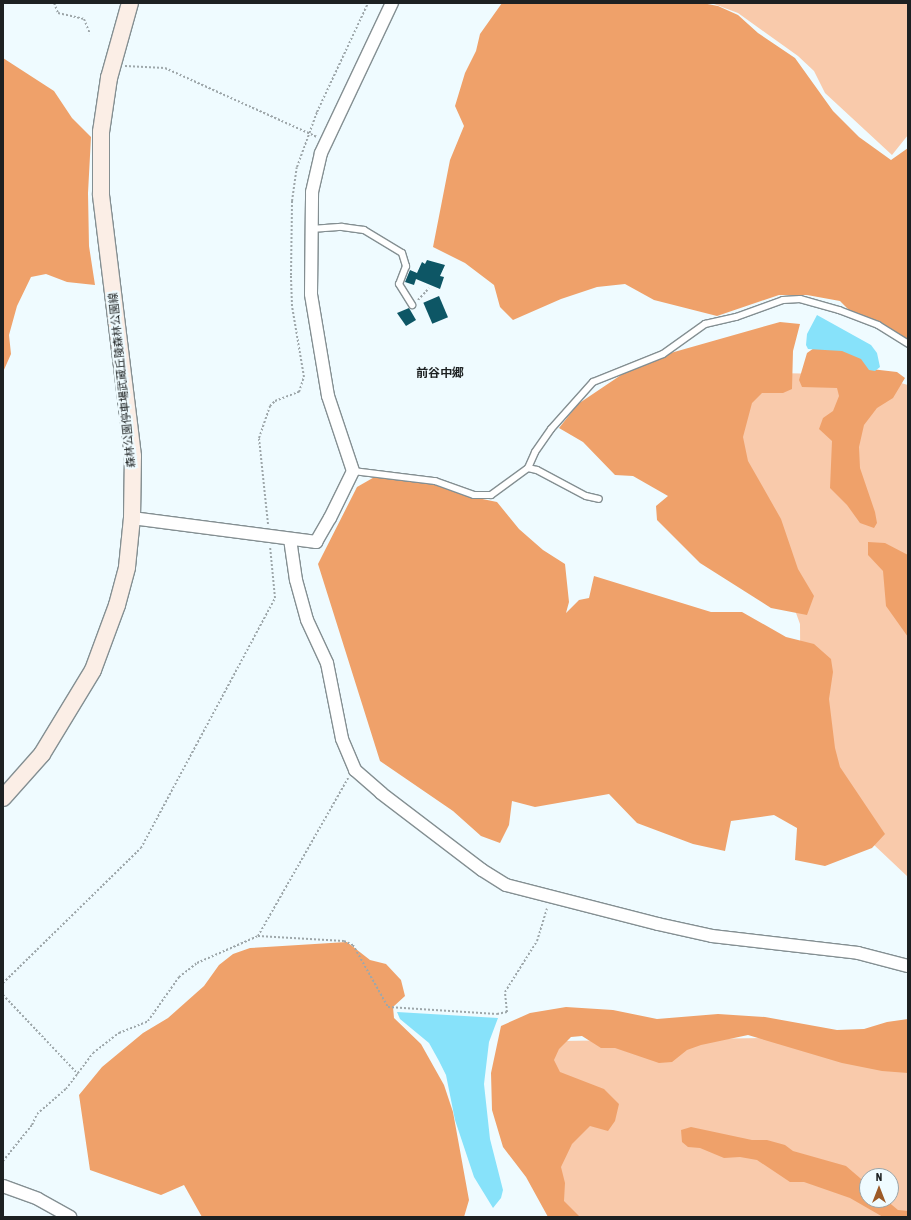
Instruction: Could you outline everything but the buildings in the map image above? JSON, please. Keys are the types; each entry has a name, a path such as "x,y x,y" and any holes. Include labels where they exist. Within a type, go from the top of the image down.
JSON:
{"main road":[{"name":"森林公園停車場武蔵丘陵森林公園線","path":"3,798 42,754 93,670 121,590 127,567 132,518 133,456 101,194 101,132 112,63 130,3"}],"street":[{"path":"132,518 316,542 353,471 328,396 311,294 312,192 326,142 392,3"},
{"path":"290,539 296,580 307,620 327,663 342,739 355,770 381,793 482,870 506,885 549,897 712,936 858,953 908,966"},
{"path":"3,1186 38,1199 70,1217"}],"lane":[{"path":"311,230 342,227 364,230 402,253 406,266 399,284 412,305"},
{"path":"353,471 435,481 462,492 483,496 499,492 528,468 535,452 551,430 594,382 662,354 705,324 736,317 783,300 800,299 834,308 878,325 908,344"},
{"path":"528,468 537,470 586,496 599,499"}],"path":[{"path":"54,3 58,13 84,19 90,34"},
{"path":"3,983 141,848 275,598 259,438 270,406 275,401 299,392 304,377 292,306 292,201 297,167 309,134 368,3"},
{"path":"112,63 129,67 165,68 326,142"},
{"path":"412,305 423,296 428,288"},
{"path":"258,936 345,782 355,770"},
{"path":"3,1161 32,1125 37,1114 66,1089 93,1053 119,1033 148,1021 168,989 190,967 258,936 344,941 353,945 388,1007 497,1014 507,1012 505,992 537,941 549,897"},
{"path":"3,995 78,1074"}],"shaded area":[{"path":"502,3 702,3 718,6 738,15 758,33 795,58 833,111 859,137 891,160 908,148 908,340 878,323 855,316 840,301 807,295 779,295 717,316 654,300 625,284 597,287 561,299 513,320 500,307 494,285 465,263 433,247 450,160 464,126 455,106 465,73 476,51 480,34"},
{"path":"908,3 908,135 892,155 825,93 814,71 798,56 738,13 714,4"},
{"path":"3,58 54,91 72,118 91,137 88,193 89,246 95,285 67,282 46,274 31,277 17,306 9,335 11,354 3,372"},
{"path":"780,322 800,324 793,351 792,389 783,393 762,393 752,403 743,437 748,461 781,519 798,569 814,596 807,615 771,608 700,563 657,520 656,506 668,496 633,476 615,475 583,442 559,428 578,404 630,369 653,358"},
{"path":"817,346 848,349 862,357 871,369 897,372 905,378 893,398 877,408 864,425 859,447 860,468 875,512 877,523 874,528 860,523 847,505 830,488 832,441 819,429 823,418 833,411 839,396 837,388 802,387 799,380 807,353"},
{"path":"777,373 873,375 908,385 908,877 801,776 800,624 737,450 735,391"},
{"path":"385,471 418,479 463,495 497,502 519,529 543,550 565,564 569,602 566,613 579,600 589,598 594,576 711,612 742,612 786,637 814,644 831,659 833,672 829,699 835,748 840,767 885,834 872,848 825,866 795,860 797,828 774,815 731,821 725,851 693,844 637,823 609,794 535,807 512,801 509,825 500,843 481,836 453,811 380,761 318,564 357,487"},
{"path":"868,542 885,543 908,555 908,637 886,606 883,571 868,555"},
{"path":"347,942 370,960 386,964 401,980 405,996 393,1007 394,1018 421,1044 444,1085 453,1112 469,1200 464,1217 202,1217 184,1185 161,1195 90,1170 79,1095 102,1067 143,1033 168,1018 204,986 219,965 233,954 250,948"},
{"path":"566,1007 613,1010 657,1019 718,1014 765,1017 837,1030 864,1029 887,1022 908,1019 908,1073 882,1071 842,1063 748,1035 701,1045 687,1050 672,1062 659,1063 615,1048 601,1048 582,1036 571,1037 559,1049 554,1060 560,1072 604,1089 619,1104 615,1121 608,1131 590,1126 572,1144 561,1167 565,1183 564,1201 580,1217 548,1217 526,1177 503,1147 492,1110 491,1073 501,1026 530,1013"},
{"path":"908,1036 908,1217 564,1217 528,1067 559,1041"},
{"path":"691,1127 752,1140 767,1140 785,1145 793,1151 846,1166 859,1177 859,1203 850,1198 804,1182 790,1182 757,1160 740,1157 724,1158 700,1148 688,1147 682,1142 681,1130"},
{"path":"867,1208 896,1208 898,1210 908,1211 908,1217 883,1217"}],"water":[{"path":"817,315 871,345 877,353 880,367 875,371 869,370 861,359 842,351 808,349 806,345 807,334"},
{"path":"397,1012 498,1018 489,1042 484,1084 490,1139 503,1190 501,1198 493,1208 474,1177 455,1120 446,1075 429,1043 400,1019"}],"district":[{"name":"前谷中郷","path":"440,374"}]}
